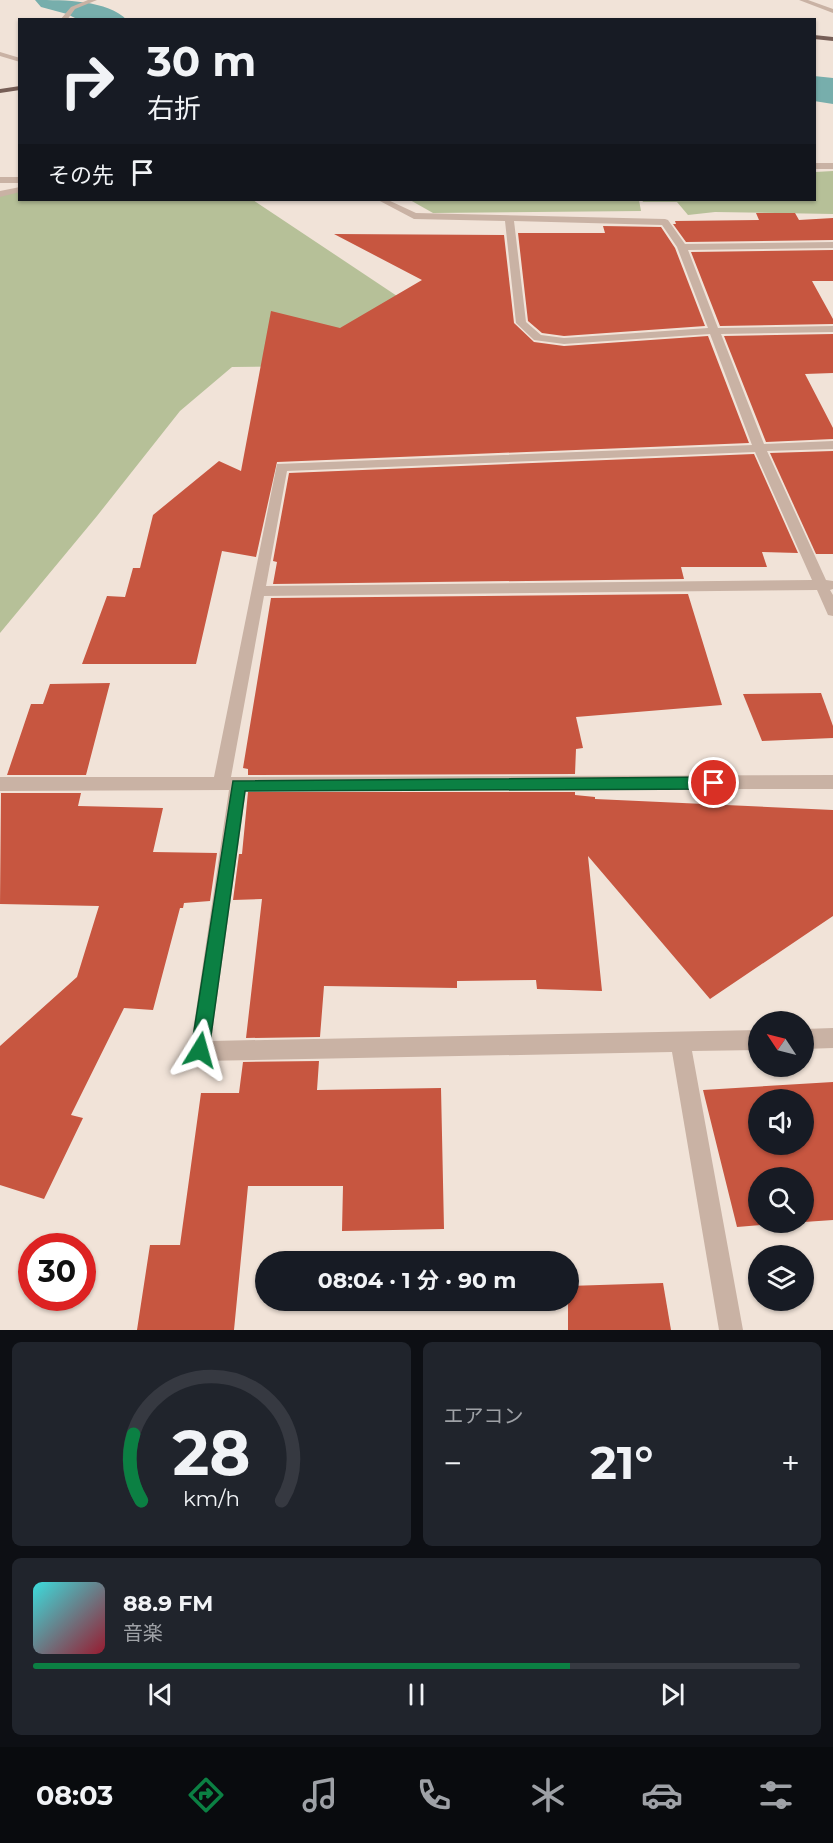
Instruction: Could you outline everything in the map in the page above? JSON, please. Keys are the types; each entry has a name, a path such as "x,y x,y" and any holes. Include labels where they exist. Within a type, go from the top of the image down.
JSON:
{"main road":[{"path":"816,37 833,39"},
{"path":"0,91 18,88"}],"street":[{"path":"65,18 73,8 94,0"},
{"path":"802,0 829,10"},
{"path":"820,16 829,10"},
{"path":"2,55 18,51"},
{"path":"2,55 18,59"},
{"path":"816,166 833,166"},
{"path":"0,180 18,180"},
{"path":"0,194 18,190"},
{"path":"384,201 414,216 665,222 682,247 759,447 827,585 833,611"},
{"path":"508,220 521,323 538,338 564,341 714,331 833,329"},
{"path":"682,247 833,245"},
{"path":"748,1040 200,1050 230,785 257,591 281,467 833,445"},
{"path":"257,591 827,585"},
{"path":"0,784 833,782"},
{"path":"814,1039 833,1038"},
{"path":"680,1041 731,1330"}],"green space":[{"path":"833,171 833,214 715,212 688,215 677,202 642,201 816,201 816,172"},
{"path":"18,189 18,201 254,201 454,334 306,366 232,367 180,411 0,633 0,194"},
{"path":"412,201 639,201 641,211 433,213"}],"building":[{"path":"756,213 795,213 799,220 833,218 833,240 686,242 673,224 676,224 675,221 759,220"},
{"path":"603,226 661,227 675,248 705,326 564,336 542,333 528,321 518,233 605,233"},
{"path":"334,234 504,235 514,323 534,342 564,346 708,336 749,443 277,462 256,557 222,551 196,664 82,664 107,596 125,597 133,568 140,568 153,515 219,461 241,471 271,311 340,328 422,280"},
{"path":"833,250 833,281 812,281 833,319 833,324 720,326 691,252"},
{"path":"833,334 833,373 805,374 833,428 833,439 766,442 724,336"},
{"path":"833,451 833,554 816,554 770,453"},
{"path":"754,454 798,553 762,552 767,567 681,567 684,579 273,584 277,562 273,561 289,473"},
{"path":"688,594 722,705 576,717 583,748 576,749 575,774 248,775 248,769 243,768 271,598"},
{"path":"110,683 86,775 7,775 31,704 43,704 50,684"},
{"path":"821,693 833,726 833,738 762,741 743,694"},
{"path":"248,792 575,792 575,795 595,797 595,799 833,810 833,916 710,999 588,856 602,991 537,989 536,980 457,981 457,988 324,986 320,1037 246,1038 262,899 233,900 239,854 242,854"},
{"path":"1,793 81,793 78,806 163,808 153,852 217,853 210,901 184,903 183,908 180,908 153,1010 124,1008 71,1115 83,1118 44,1199 0,1185 0,1046 77,977 99,906 0,904"},
{"path":"319,1061 317,1090 441,1088 444,1229 342,1231 343,1186 248,1186 234,1330 137,1330 150,1245 180,1245 201,1093 239,1093 243,1062"},
{"path":"833,1082 833,1220 814,1221 814,1167 748,1167 748,1226 737,1227 703,1090"},
{"path":"663,1283 671,1330 568,1330 568,1311 579,1311 579,1286"}],"waterway":[{"path":"53,0 79,6 105,18"},
{"path":"816,88 833,91"}],"route":[{"path":"200,1050 238,785 714,783"}]}
